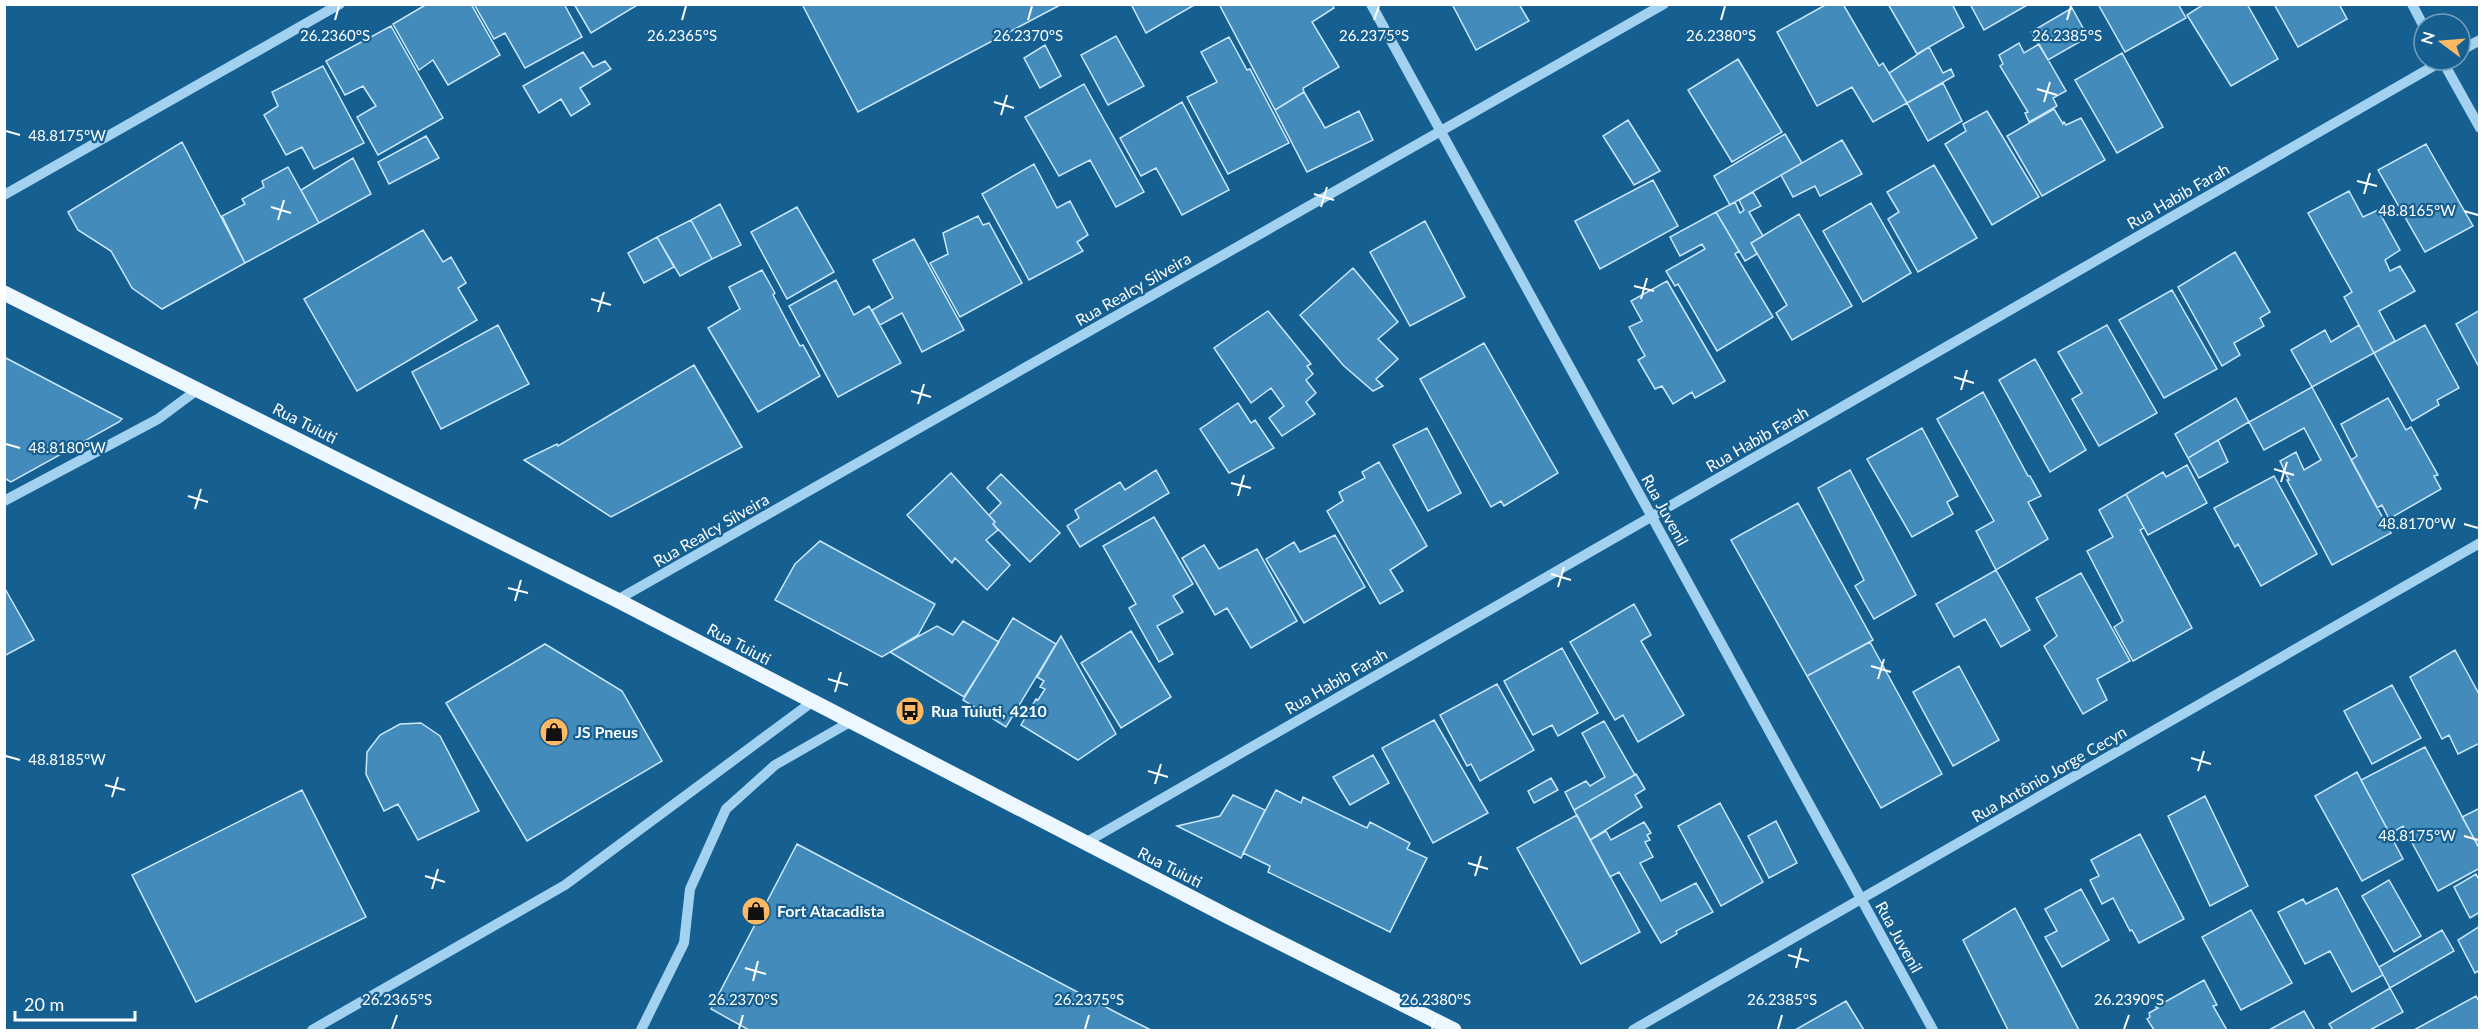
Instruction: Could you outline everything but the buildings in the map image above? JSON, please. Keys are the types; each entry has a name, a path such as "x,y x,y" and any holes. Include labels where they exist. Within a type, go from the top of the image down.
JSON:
{"main road":[{"name":"Rua Tuiuti","path":"4,293 617,600 1085,843 1454,1030"}],"street":[{"name":"Rua Juvenil","path":"1371,4 1933,1030"},
{"name":"Rua Realcy Silveira","path":"617,600 1664,4"},
{"path":"4,195 335,6"},
{"name":"Rua Habib Farah","path":"1085,843 2422,72"},
{"path":"2450,72 2480,128"},
{"path":"4,501 158,418 197,390"},
{"name":"Rua Antônio Jorge Cecyn","path":"1633,1030 2480,543"},
{"path":"312,1030 565,885 812,702"},
{"path":"641,1030 684,943 690,889 726,809 775,765 850,722"}],"place":[{"name":"Rua Tuiuti, 4210","path":"910,711"},
{"name":"JS Pneus","path":"554,732"},
{"name":"Fort Atacadista","path":"756,911"}]}
